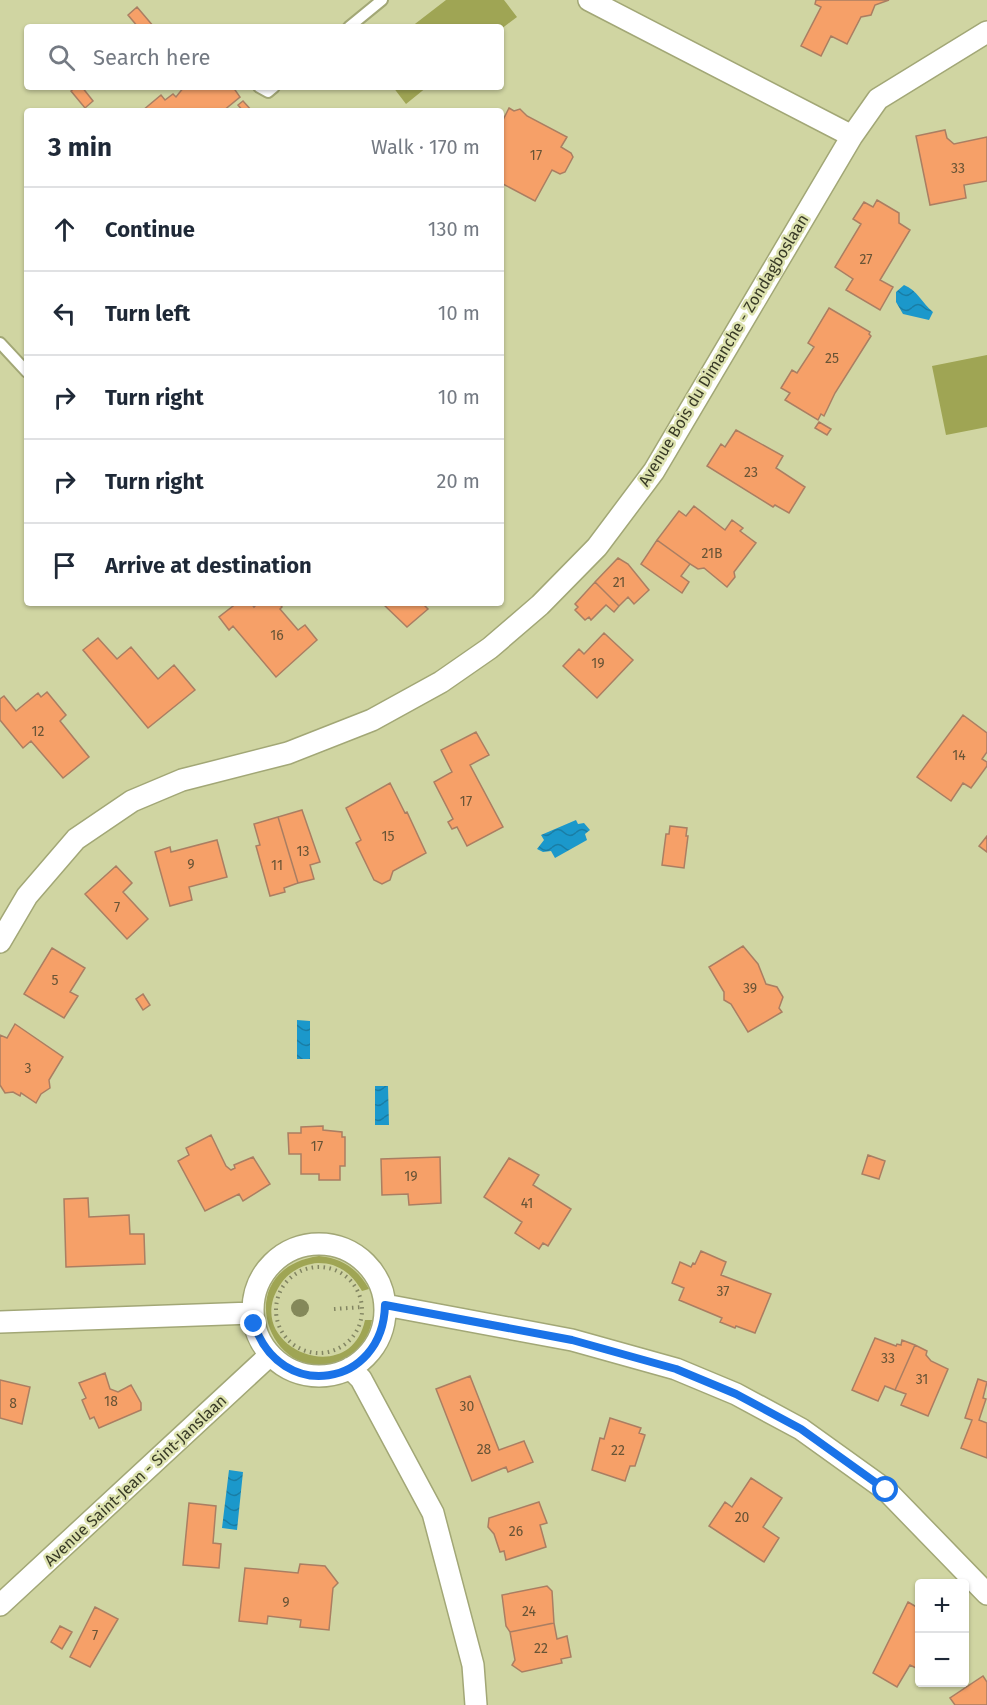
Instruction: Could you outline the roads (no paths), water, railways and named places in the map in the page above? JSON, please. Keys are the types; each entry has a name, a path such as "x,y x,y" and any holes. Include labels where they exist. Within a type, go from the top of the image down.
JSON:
{"street":[{"path":"589,0 852,136"},
{"name":"Avenue Bois du Dimanche - Zondagboslaan","path":"0,942 27,896 76,839 132,801 182,780 288,753 372,720 441,682 490,648 540,605 597,548 654,471 852,136 878,99 987,32"},
{"path":"315,1244 330,1245 357,1256 376,1277 385,1305 380,1335 363,1360 350,1368 322,1376 308,1375 288,1368 270,1354 258,1335 253,1313 258,1284 275,1260 294,1249 315,1244"},
{"path":"385,1305 572,1340 676,1369 736,1394 801,1429 886,1490 987,1594"},
{"path":"0,1322 253,1313"},
{"name":"Avenue Saint-Jean - Sint-Janslaan","path":"0,1605 270,1354"},
{"path":"350,1368 360,1379 433,1513 473,1665 476,1705"}],"lane":[{"path":"353,24 382,0"},
{"path":"0,343 24,369"}],"water":[{"path":"904,285 933,312 929,320 903,314 896,302 896,292"},
{"path":"576,820 578,824 584,823 590,830 585,834 587,840 555,858 551,851 543,852 537,849 544,840 541,835"},
{"path":"297,1020 310,1021 310,1059 297,1059"},
{"path":"375,1086 388,1086 389,1125 375,1125"},
{"path":"229,1470 243,1472 237,1530 222,1528"}]}
